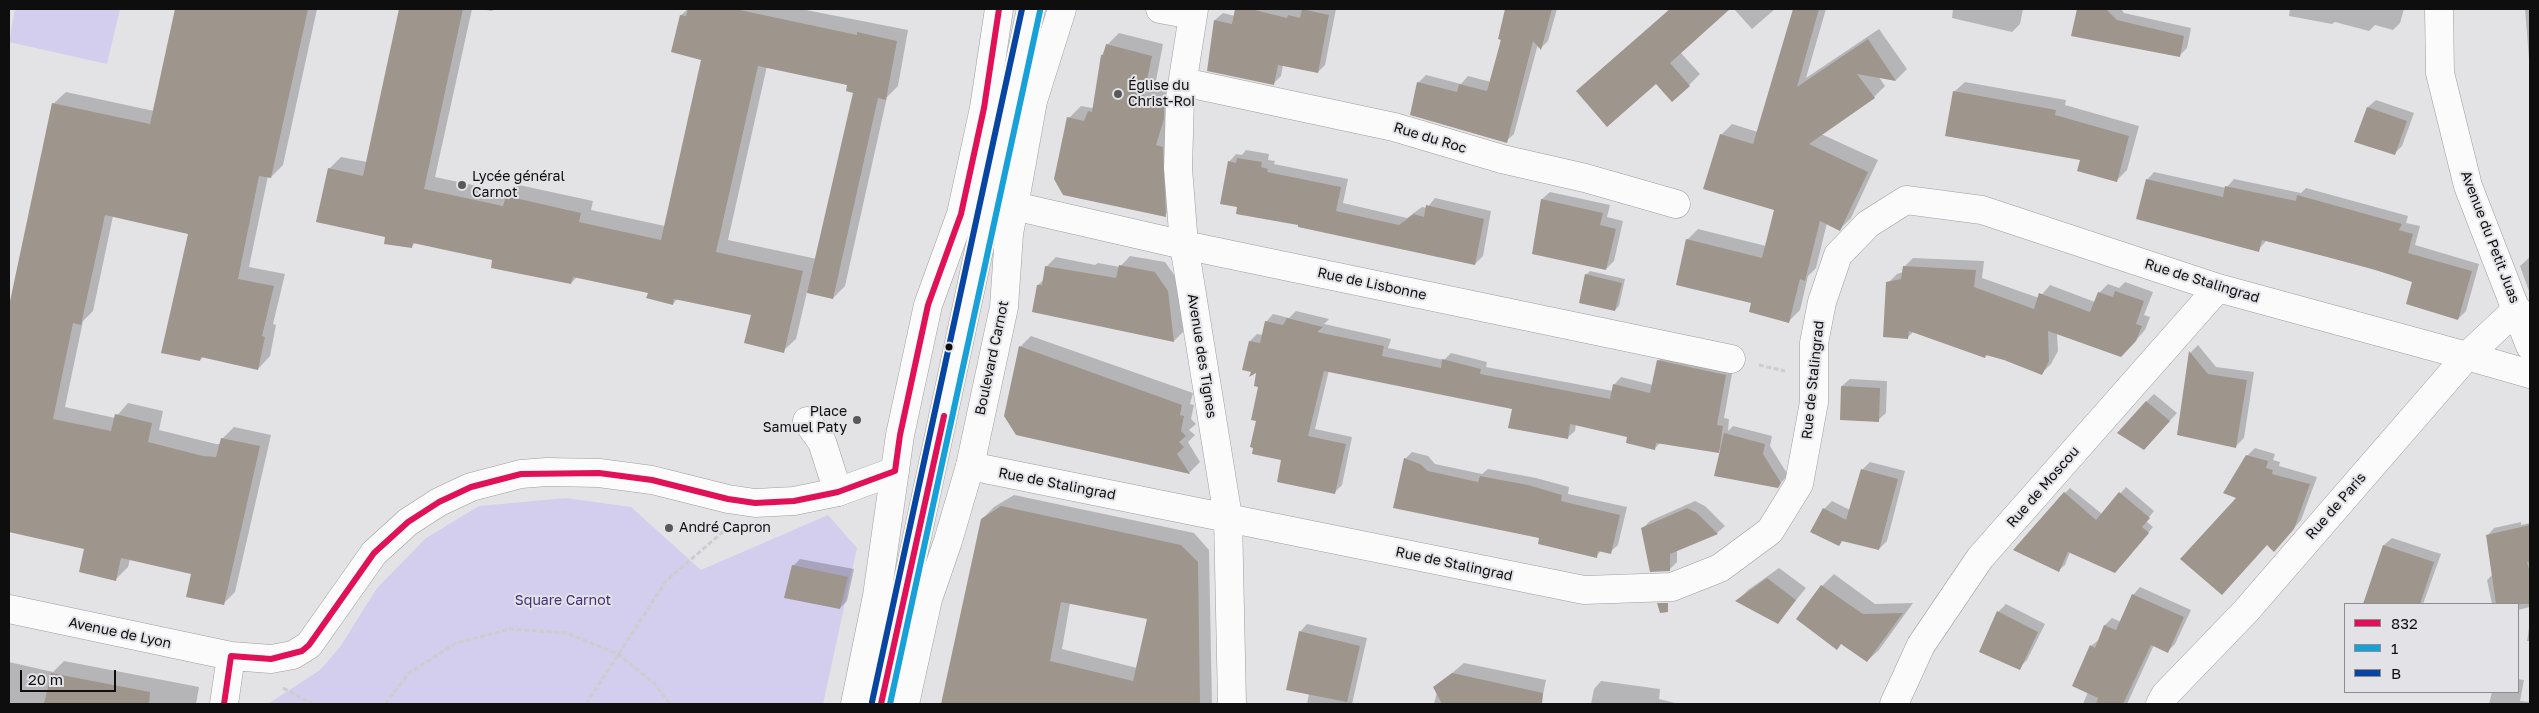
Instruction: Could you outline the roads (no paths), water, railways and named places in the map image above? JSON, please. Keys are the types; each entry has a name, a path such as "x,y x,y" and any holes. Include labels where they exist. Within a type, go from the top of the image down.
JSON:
{"street":[{"path":"855,704 877,596 900,435 928,305 961,214 984,108 998,9"},
{"path":"881,704 1031,9"},
{"name":"Boulevard Carnot","path":"905,704 928,599 948,541 970,466 1004,307 1009,234 1033,101 1062,9"},
{"path":"1160,9 1193,12"},
{"name":"Avenue du Petit Juas","path":"2439,9 2440,73 2468,186 2530,346"},
{"name":"Avenue des Tignes","path":"1193,12 1183,82 1178,168 1184,245 1228,517 1232,704"},
{"name":"Rue du Roc","path":"1183,82 1394,126 1502,159 1585,178 1676,204"},
{"name":"Rue de Stalingrad","path":"970,466 1584,590 1672,587 1720,568 1770,532 1800,484 1814,402 1814,343 1821,310 1838,255 1868,224 1906,200 1982,210 2218,288 2467,356"},
{"name":"Rue de Lisbonne","path":"1014,206 1184,245 1731,359"},
{"name":"Rue de Moscou","path":"1894,704 1921,645 1980,558 2218,288"},
{"path":"2467,356 2517,309"},
{"path":"2467,356 2530,374"},
{"name":"Rue de Paris","path":"2160,704 2165,695 2246,611 2467,356"},
{"path":"807,421 822,442 838,492"},
{"name":"Avenue de Lyon","path":"9,609 231,656 271,659 302,651 381,547 408,522 439,502 490,482 547,472 599,472 652,480 728,499 755,502 794,501 838,492 894,471"},
{"path":"224,704 231,656"}],"place":[{"name":"Église du Christ-Roi","path":"1118,94"},
{"name":"Lycée général Carnot","path":"462,185"},
{"name":"Place Samuel Paty","path":"857,420"},
{"name":"André Capron","path":"669,528"}],"park label":[{"name":"Square Carnot","path":"563,601"}]}
